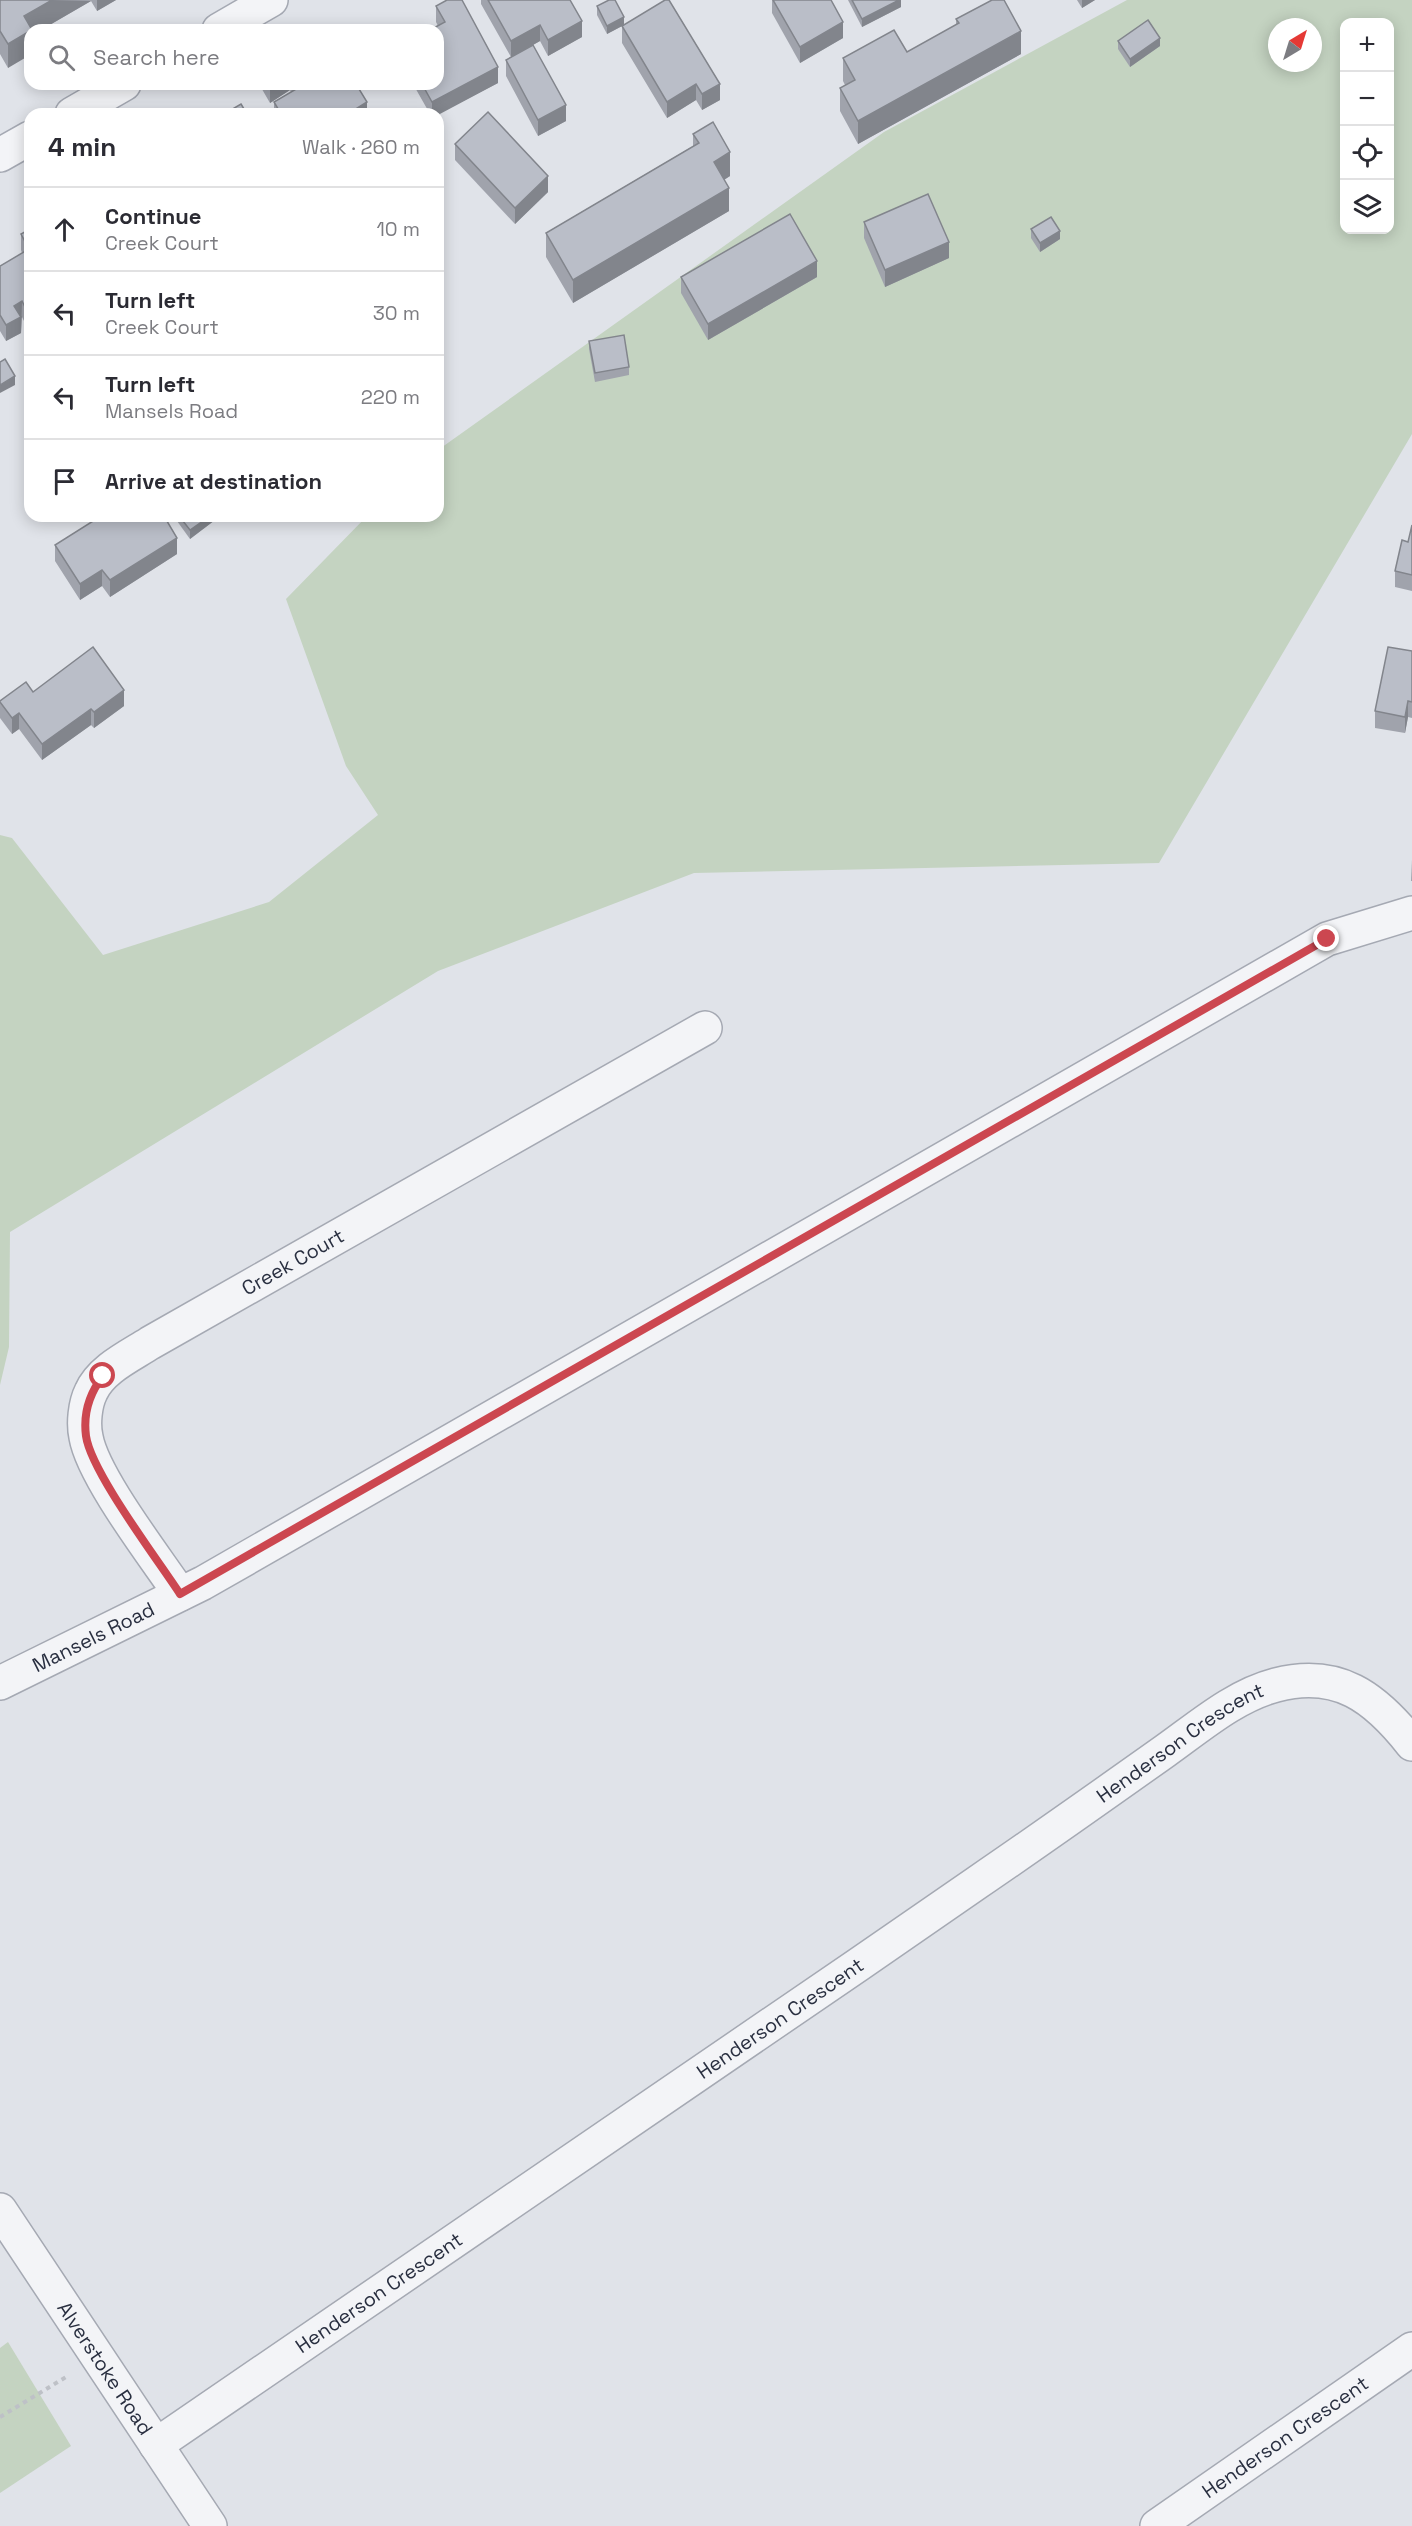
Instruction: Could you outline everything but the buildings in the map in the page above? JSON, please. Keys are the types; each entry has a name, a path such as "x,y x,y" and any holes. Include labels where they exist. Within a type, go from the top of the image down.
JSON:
{"street":[{"path":"229,24 271,0"},
{"path":"82,108 114,90"},
{"path":"0,155 24,141"},
{"name":"Mansels Road","path":"0,1683 180,1594 369,1489 1327,939 1412,913"},
{"name":"Creek Court","path":"180,1594 111,1490 94,1460 86,1437 86,1414 91,1392 103,1376 150,1343 705,1028"},
{"name":"Henderson Crescent","path":"156,2445 980,1881 1228,1707 1276,1685 1310,1681 1336,1684 1357,1691 1379,1706 1412,1744"},
{"name":"Alverstoke Road","path":"0,2210 210,2526"},
{"name":"Henderson Crescent","path":"1157,2526 1412,2349"}],"path":[{"path":"0,2417 97,2357"}],"green space":[{"path":"1127,0 1412,0 1412,434 1159,863 694,873 438,971 10,1232 9,1347 0,1385 0,835 12,838 103,955 269,902 378,815 346,766 286,599 361,522 444,522 444,446 884,132"},
{"path":"8,2342 71,2446 0,2493 0,2348"}],"route":[{"path":"103,1376 91,1392 86,1414 86,1437 94,1460 111,1490 180,1594 348,1501 1235,989 1327,939"}]}
